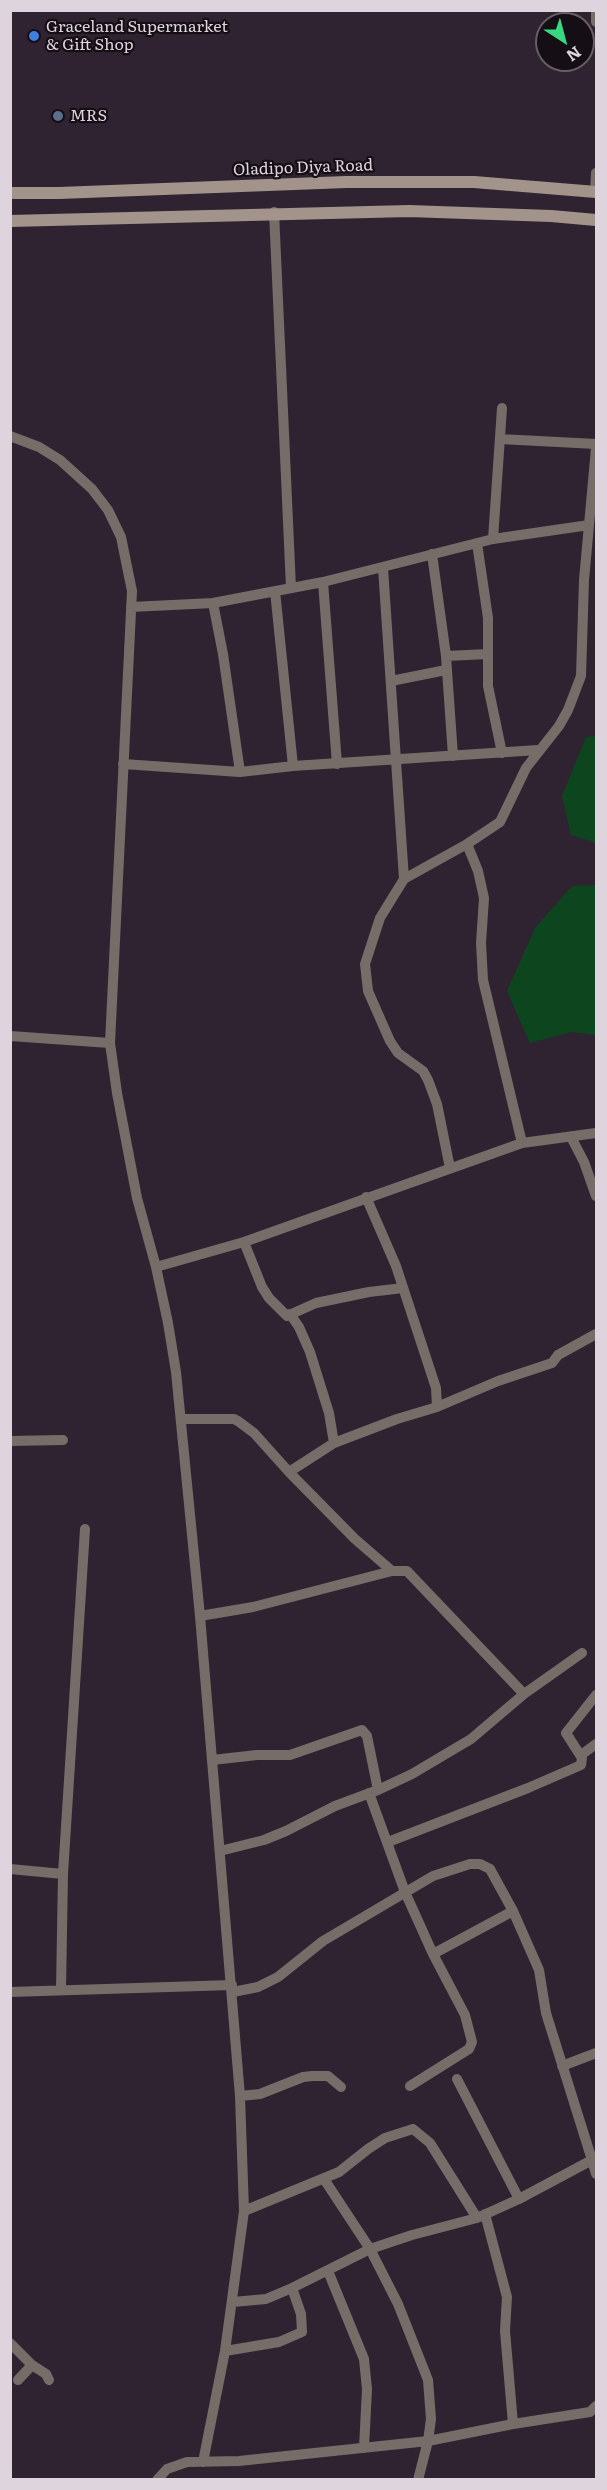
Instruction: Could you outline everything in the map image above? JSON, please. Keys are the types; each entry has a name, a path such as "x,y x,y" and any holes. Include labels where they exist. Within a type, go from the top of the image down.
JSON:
{"main road":[{"name":"Oladipo Diya Road","path":"10,193 346,182 474,182 596,192"},
{"path":"10,187 59,193"},
{"path":"10,221 274,212 440,211 597,220"}],"street":[{"path":"596,10 597,22"},
{"path":"596,192 597,173"},
{"path":"274,212 291,588"},
{"path":"493,539 502,408"},
{"path":"10,436 39,447 60,460 81,477 108,510 121,537 132,591 110,1043 135,1187 168,1323 181,1419 200,1616 240,2096 244,2211 225,2351 203,2462"},
{"path":"450,1168 437,1104 429,1080 423,1071 398,1053 368,991 365,964 380,918 404,879 467,844 500,822 526,768 559,726 568,710 581,676 584,580 597,446 500,439"},
{"path":"131,607 213,603 323,582 493,539 589,525"},
{"path":"477,543 488,618 488,686 502,753"},
{"path":"432,555 446,656 453,756"},
{"path":"383,568 404,879"},
{"path":"323,582 337,764"},
{"path":"275,591 293,766"},
{"path":"213,603 223,654 240,772"},
{"path":"446,656 488,654"},
{"path":"391,681 446,670"},
{"path":"123,764 240,772 293,766 538,750"},
{"path":"467,844 478,871 484,898 481,943 483,980 522,1143"},
{"path":"10,1036 110,1043"},
{"path":"156,1267 244,1242 522,1143 597,1133"},
{"path":"570,1137 584,1162 597,1196"},
{"path":"366,1197 396,1266 436,1388 437,1407"},
{"path":"244,1242 255,1275 266,1293 287,1316 316,1303 369,1292 403,1288"},
{"path":"290,1314 299,1327 310,1352 329,1413 334,1443"},
{"path":"289,1472 334,1443 552,1363 558,1355 597,1334"},
{"path":"181,1419 234,1419 238,1421 254,1433 355,1539 392,1571"},
{"path":"10,1441 63,1440"},
{"path":"61,1989 63,1874 85,1529"},
{"path":"200,1616 253,1607 392,1571 404,1570 410,1572 524,1694"},
{"path":"220,1851 264,1840 335,1806 374,1792 412,1774 471,1739 524,1694 582,1653"},
{"path":"388,1842 561,1775 581,1765 583,1761 581,1755 566,1733 597,1695"},
{"path":"212,1760 257,1755 290,1755 362,1730 367,1736 374,1792 388,1842 405,1892 433,1954 465,2015 471,2046 410,2086"},
{"path":"581,1755 597,1744"},
{"path":"10,1992 61,1989 258,1987 278,1977 323,1941 405,1892 452,1869 480,1864 490,1869 513,1911 538,1970 546,2013 597,2174"},
{"path":"10,1869 63,1874"},
{"path":"433,1954 513,1911"},
{"path":"562,2066 597,2053"},
{"path":"240,2096 260,2094 303,2077 312,2076 328,2076 341,2087"},
{"path":"457,2079 519,2199"},
{"path":"244,2211 324,2179 349,2166 385,2138 413,2129 430,2144 481,2216 507,2297 505,2331 513,2424"},
{"path":"233,2302 266,2299 370,2249 481,2216 519,2199 592,2160"},
{"path":"324,2179 370,2249 398,2304 428,2380 431,2418 418,2480"},
{"path":"328,2271 364,2359 367,2389 364,2448"},
{"path":"225,2351 279,2342 302,2332 301,2314 292,2288"},
{"path":"10,2343 32,2365 46,2374 49,2380"},
{"path":"18,2380 32,2365"},
{"path":"157,2480 167,2469 192,2461 240,2462 428,2441 590,2412 597,2406"}],"green space":[{"path":"596,736 596,843 571,835 562,796 586,737"},
{"path":"596,885 596,1035 571,1032 530,1043 507,991 535,928 572,886"}],"place":[{"name":"Graceland Supermarket & Gift Shop","path":"34,36"},
{"name":"MRS","path":"58,116"}]}
